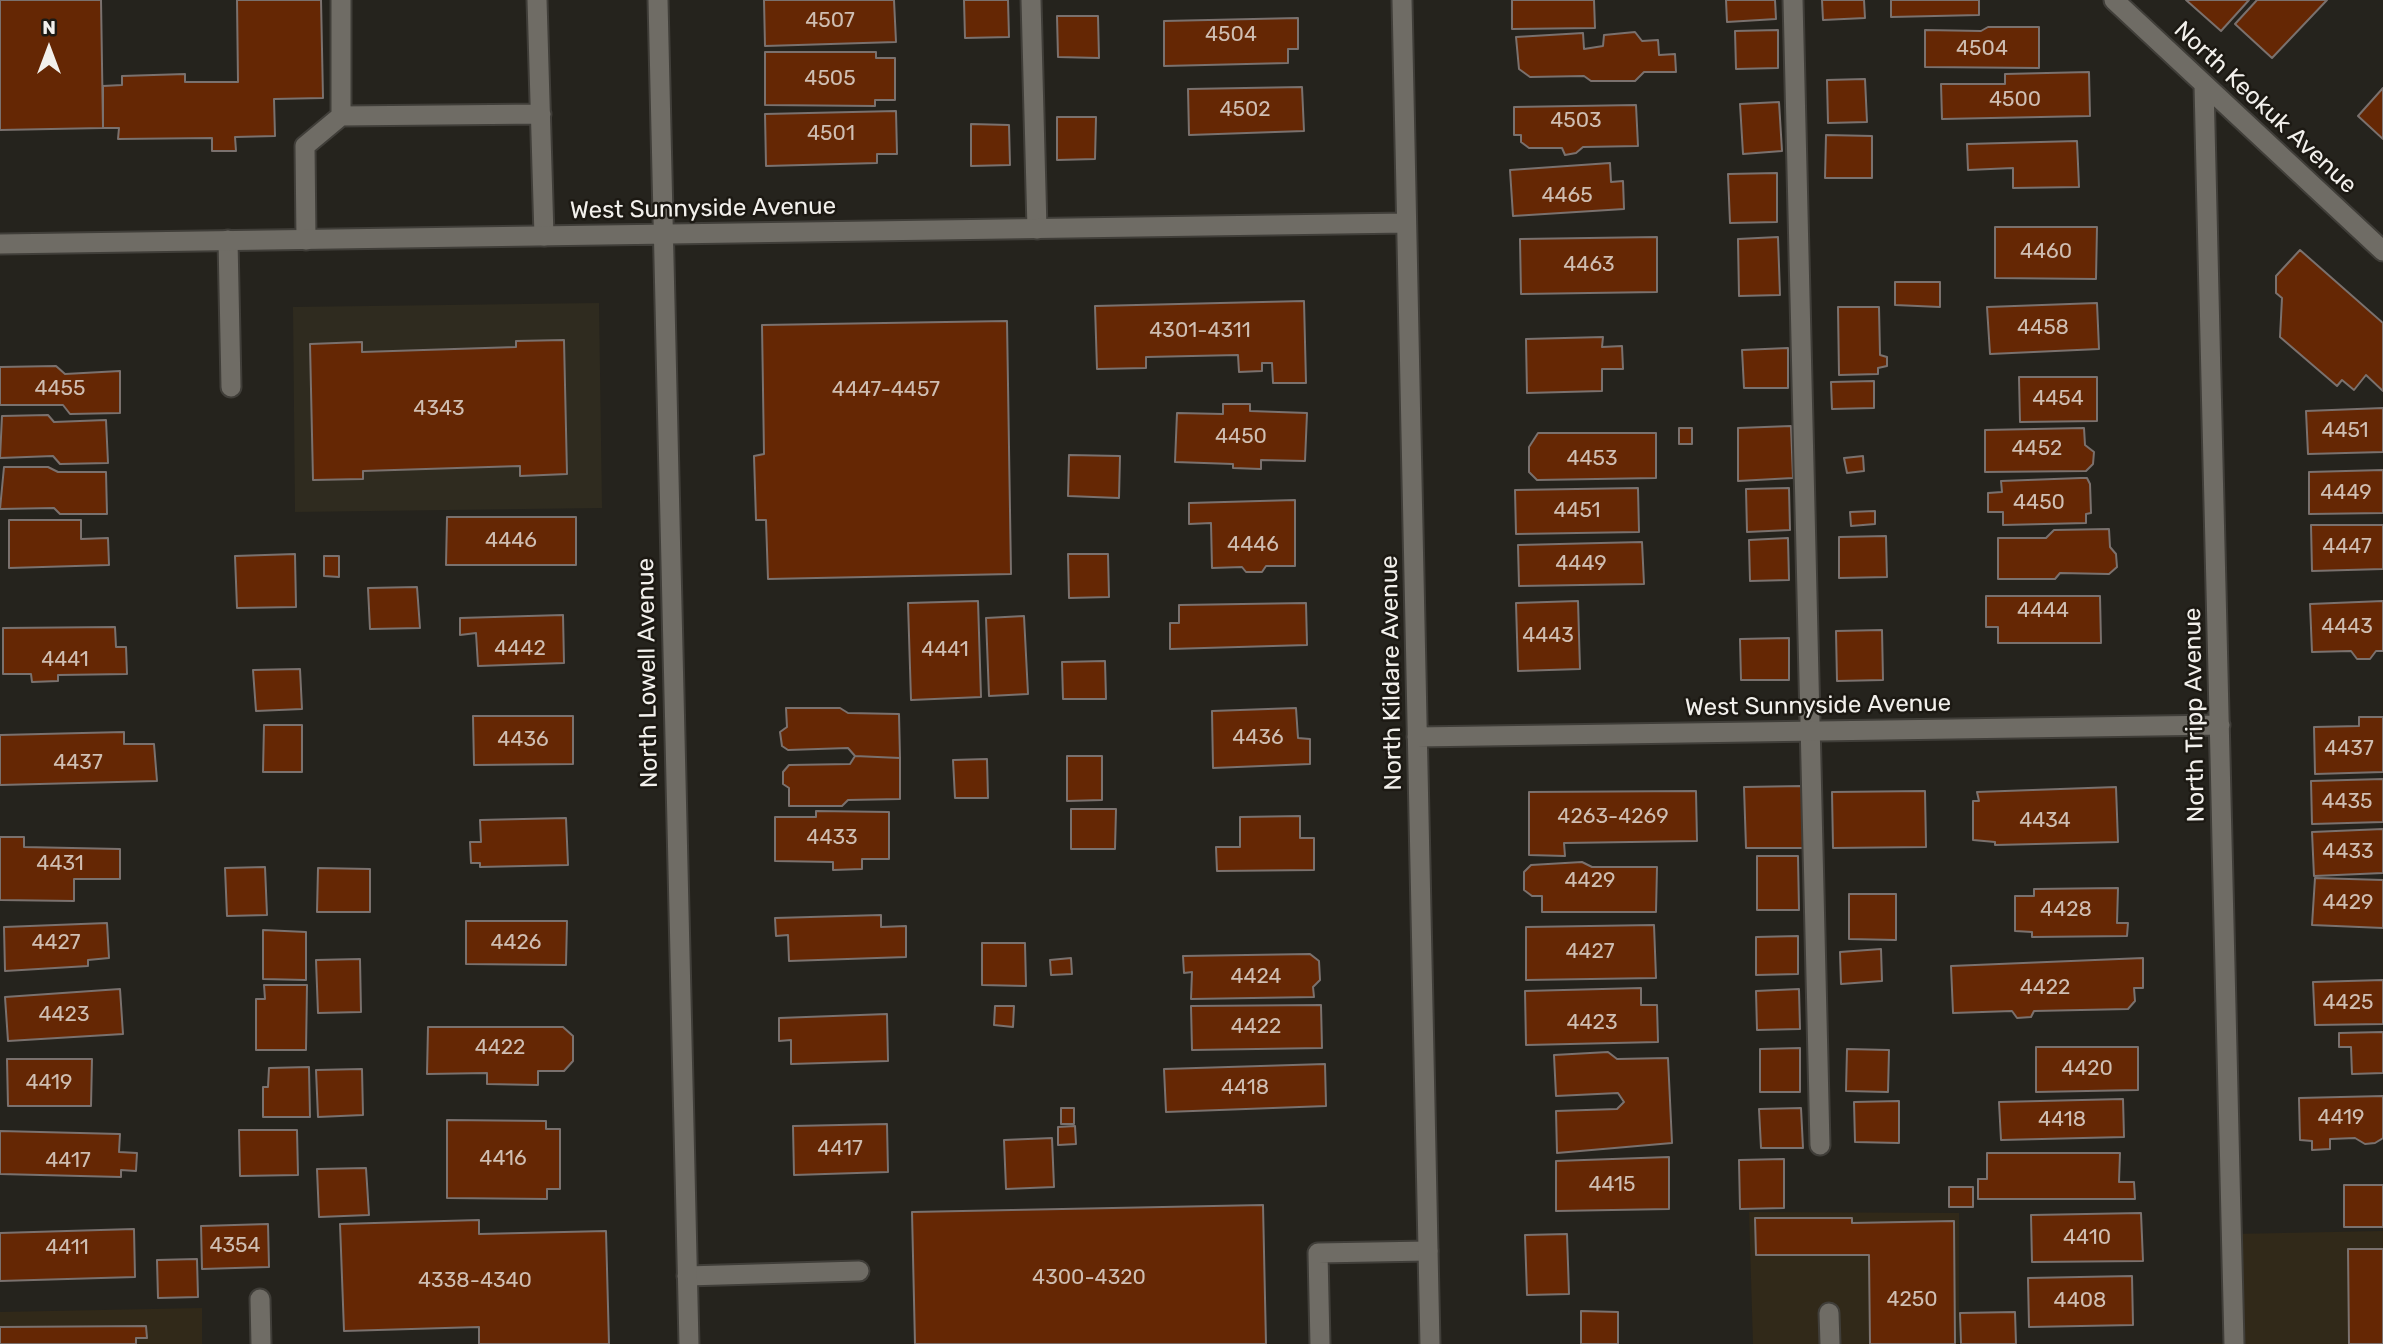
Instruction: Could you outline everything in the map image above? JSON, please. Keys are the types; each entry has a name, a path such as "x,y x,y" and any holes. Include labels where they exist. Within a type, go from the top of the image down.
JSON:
{"street":[{"path":"341,0 341,117"},
{"path":"537,0 544,236"},
{"name":"North Lowell Avenue","path":"658,0 689,1344"},
{"path":"1031,0 1037,229"},
{"name":"North Kildare Avenue","path":"1402,0 1430,1344"},
{"path":"1793,0 1820,1145"},
{"name":"North Keokuk Avenue","path":"2114,0 2383,251"},
{"name":"North Tripp Avenue","path":"2204,85 2234,1344"},
{"path":"306,240 305,146 341,117 541,114"},
{"name":"West Sunnyside Avenue","path":"0,244 1406,223"},
{"path":"228,240 232,387"},
{"name":"West Sunnyside Avenue","path":"1418,737 2220,724"},
{"path":"1320,1344 1318,1253 1428,1251"},
{"path":"687,1276 859,1271"},
{"path":"260,1299 261,1344"},
{"path":"1829,1313 1830,1344"}],"shaded area":[{"path":"599,303 602,508 295,512 293,307"},
{"path":"1749,1212 1959,1213 1959,1344 1753,1344"},
{"path":"2383,1231 2383,1344 2185,1344 2235,1343 2232,1234"},
{"path":"202,1308 202,1344 0,1344 0,1312"}],"building":[{"path":"0,0 101,0 103,128 0,130"},
{"path":"237,0 321,0 323,98 274,99 275,136 235,137 236,151 212,151 212,138 118,139 119,128 103,128 103,86 122,85 122,76 185,74 185,82 238,82"},
{"path":"764,0 894,0 896,42 765,46"},
{"path":"964,0 1008,0 1009,37 965,38"},
{"path":"1512,0 1594,0 1595,28 1512,29"},
{"path":"1726,0 1775,0 1776,19 1727,22"},
{"path":"1822,0 1864,0 1865,18 1823,20"},
{"path":"1891,0 1979,0 1979,15 1891,17"},
{"path":"2186,0 2249,0 2221,31"},
{"path":"2257,0 2327,0 2272,58 2235,24"},
{"path":"1057,16 1098,16 1099,58 1058,57"},
{"path":"1298,18 1298,49 1288,49 1288,63 1164,66 1164,21"},
{"path":"1988,27 2039,27 2039,68 1925,67 1925,30 1981,31"},
{"path":"1778,30 1778,68 1736,69 1735,31"},
{"path":"1635,32 1642,41 1658,40 1659,55 1675,54 1676,72 1644,72 1635,81 1591,81 1584,76 1530,77 1519,69 1516,37 1583,33 1584,49 1603,46 1604,35"},
{"path":"765,52 876,52 876,58 895,58 895,100 875,100 875,106 765,105"},
{"path":"2089,72 2090,116 1942,119 1941,84 2005,84 2005,74"},
{"path":"1865,79 1867,122 1828,123 1827,80"},
{"path":"1302,87 1304,131 1189,135 1188,89"},
{"path":"2383,88 2383,139 2358,116"},
{"path":"1779,102 1782,151 1743,154 1740,104"},
{"path":"1636,105 1638,146 1583,147 1576,153 1565,155 1562,148 1529,148 1521,142 1521,135 1514,135 1514,107"},
{"path":"896,111 897,154 877,154 877,163 766,166 765,114"},
{"path":"1057,117 1096,117 1095,159 1057,160"},
{"path":"971,124 1009,125 1010,165 971,166"},
{"path":"1826,135 1872,136 1872,178 1825,178"},
{"path":"2077,141 2079,187 2013,188 2013,168 1968,170 1967,144"},
{"path":"1610,163 1611,182 1623,181 1624,209 1513,216 1510,170"},
{"path":"1777,173 1777,222 1730,223 1728,174"},
{"path":"1995,227 2097,227 2096,279 1995,278"},
{"path":"1657,237 1657,292 1521,294 1520,239"},
{"path":"1778,237 1780,295 1739,296 1738,239"},
{"path":"2300,250 2383,323 2383,391 2366,375 2354,390 2342,380 2337,386 2280,337 2282,298 2276,293 2276,276"},
{"path":"1895,282 1940,282 1940,307 1895,305"},
{"path":"1304,301 1306,383 1273,383 1272,363 1262,363 1262,371 1239,372 1238,355 1146,357 1146,368 1097,369 1095,306"},
{"path":"2097,303 2099,349 1990,354 1987,307"},
{"path":"1838,307 1879,307 1880,355 1887,357 1887,366 1878,368 1878,374 1839,375"},
{"path":"1007,321 1011,574 768,579 766,520 756,520 754,456 764,454 762,325"},
{"path":"1603,337 1602,347 1622,346 1623,369 1602,369 1602,391 1527,393 1526,339"},
{"path":"564,340 567,474 520,476 520,466 363,471 363,479 313,480 310,344 362,342 362,352 516,347 516,341"},
{"path":"1788,348 1788,388 1744,388 1742,350"},
{"path":"56,366 65,374 120,371 120,413 70,414 63,405 0,405 0,367"},
{"path":"2019,377 2097,377 2097,421 2020,422"},
{"path":"1874,381 1874,408 1832,409 1831,382"},
{"path":"1223,404 1250,404 1250,411 1307,413 1305,461 1261,460 1261,469 1233,468 1233,464 1175,462 1177,413 1223,414"},
{"path":"2383,408 2383,452 2308,454 2306,411"},
{"path":"48,415 54,422 106,420 108,463 60,464 53,456 0,458 2,416"},
{"path":"1791,426 1793,478 1738,481 1738,428"},
{"path":"1679,428 1692,428 1692,444 1679,444"},
{"path":"2084,428 2085,445 2094,452 2093,464 2086,471 1985,472 1985,430"},
{"path":"1538,433 1656,433 1656,478 1537,480 1529,472 1529,447"},
{"path":"1069,455 1120,456 1119,498 1068,496"},
{"path":"1863,456 1864,471 1847,473 1844,458"},
{"path":"4,467 48,467 58,472 106,472 107,514 60,514 54,508 0,509"},
{"path":"2383,470 2383,513 2309,514 2309,472"},
{"path":"2087,478 2090,484 2091,513 2086,514 2086,523 2003,525 2003,512 1988,512 1988,493 2002,492 2001,481"},
{"path":"1638,488 1639,532 1516,534 1515,490"},
{"path":"1789,488 1790,530 1747,532 1746,489"},
{"path":"1295,500 1295,566 1266,566 1262,572 1246,572 1242,567 1212,568 1211,523 1189,524 1189,503"},
{"path":"1875,511 1875,524 1851,526 1850,512"},
{"path":"447,517 576,517 576,565 446,565"},
{"path":"9,520 81,520 81,539 108,538 109,565 9,568"},
{"path":"2311,525 2383,525 2383,569 2312,571"},
{"path":"2109,529 2110,547 2116,554 2117,567 2109,574 2060,573 2055,579 1998,579 1998,538 2046,538 2054,530"},
{"path":"1886,536 1887,577 1839,578 1839,537"},
{"path":"1788,538 1789,580 1750,581 1749,540"},
{"path":"1642,542 1644,584 1519,586 1518,545"},
{"path":"295,554 296,607 237,608 235,556"},
{"path":"1068,554 1108,554 1109,597 1069,598"},
{"path":"324,556 339,556 339,577 324,576"},
{"path":"417,587 420,628 370,629 368,588"},
{"path":"1986,596 2100,596 2101,643 1998,643 1998,627 1986,627"},
{"path":"978,601 981,697 911,700 908,603"},
{"path":"1578,601 1580,669 1518,671 1516,603"},
{"path":"2383,601 2383,651 2376,651 2370,659 2357,659 2351,651 2312,652 2310,604"},
{"path":"1306,603 1307,645 1170,649 1170,623 1179,623 1179,605"},
{"path":"563,615 564,663 478,666 476,633 460,635 460,618"},
{"path":"1024,616 1028,694 989,696 986,618"},
{"path":"115,627 116,647 126,647 127,674 58,675 58,681 32,682 31,674 3,674 3,628"},
{"path":"1882,630 1883,680 1837,681 1836,631"},
{"path":"1789,638 1789,680 1741,680 1740,639"},
{"path":"1105,661 1106,699 1063,699 1062,662"},
{"path":"300,669 302,709 256,711 253,670"},
{"path":"786,708 840,708 848,713 899,714 900,758 855,756 848,748 788,750 782,746 780,732 787,727"},
{"path":"1296,708 1298,738 1310,739 1310,764 1213,768 1212,711"},
{"path":"473,716 573,716 573,764 474,765"},
{"path":"2359,717 2383,717 2383,772 2315,774 2314,727 2359,726"},
{"path":"264,725 302,725 302,772 263,772"},
{"path":"124,732 124,744 154,744 157,781 0,785 0,735"},
{"path":"855,756 900,758 900,799 848,800 842,806 789,806 789,788 783,784 783,772 789,765 850,764"},
{"path":"1067,756 1102,756 1102,800 1067,801"},
{"path":"987,759 988,798 955,798 953,760"},
{"path":"2383,779 2383,822 2312,824 2311,781"},
{"path":"1802,786 1804,848 1746,848 1744,787"},
{"path":"2116,787 2118,842 1995,845 1995,842 1973,840 1973,801 1979,801 1977,792"},
{"path":"1696,791 1697,841 1564,843 1565,856 1529,855 1529,792"},
{"path":"1925,791 1926,847 1833,848 1832,792"},
{"path":"1071,809 1116,809 1115,849 1071,849"},
{"path":"816,811 889,812 889,859 862,859 862,869 833,870 833,862 775,861 775,817 816,817"},
{"path":"1300,816 1300,838 1314,838 1314,870 1217,871 1216,847 1240,847 1240,817"},
{"path":"566,818 568,865 480,867 480,863 471,863 470,842 481,842 480,820"},
{"path":"2383,829 2383,873 2314,876 2312,832"},
{"path":"0,837 24,837 24,847 120,849 120,879 74,879 74,901 0,900"},
{"path":"1757,856 1798,856 1799,910 1757,910"},
{"path":"1582,862 1592,867 1657,867 1656,912 1542,912 1542,896 1532,896 1524,890 1524,872 1531,865"},
{"path":"265,867 267,915 227,916 225,868"},
{"path":"318,868 370,869 370,912 317,912"},
{"path":"2315,878 2383,880 2383,928 2312,925"},
{"path":"2118,888 2117,923 2128,923 2127,936 2032,937 2032,932 2015,931 2015,896 2034,896 2034,889"},
{"path":"1849,894 1896,894 1896,940 1849,939"},
{"path":"881,915 881,927 906,926 906,957 789,961 788,935 776,936 775,918"},
{"path":"466,921 567,921 566,965 466,964"},
{"path":"107,923 109,958 88,960 88,966 5,971 4,927"},
{"path":"1654,925 1656,978 1526,980 1526,927"},
{"path":"263,930 306,932 306,980 263,979"},
{"path":"1798,936 1798,974 1756,975 1756,937"},
{"path":"982,943 1025,943 1026,986 982,985"},
{"path":"1881,949 1882,981 1841,984 1840,952"},
{"path":"1310,954 1319,961 1320,980 1313,987 1314,997 1191,999 1192,972 1184,973 1183,956"},
{"path":"1071,958 1072,974 1051,975 1050,960"},
{"path":"2143,958 2143,988 2134,988 2135,1001 2128,1009 2034,1011 2031,1017 2017,1018 2012,1011 1953,1013 1951,966"},
{"path":"360,959 361,1012 318,1013 316,960"},
{"path":"2383,980 2383,1024 2315,1025 2313,982"},
{"path":"264,985 307,985 306,1050 256,1050 256,999 265,999"},
{"path":"1641,988 1641,1005 1657,1005 1658,1042 1526,1045 1525,991"},
{"path":"120,989 123,1034 8,1041 5,997"},
{"path":"1799,989 1800,1029 1757,1030 1756,991"},
{"path":"1321,1005 1322,1048 1192,1050 1191,1006"},
{"path":"995,1006 1014,1006 1013,1027 994,1025"},
{"path":"887,1014 888,1061 791,1064 791,1040 779,1041 779,1018"},
{"path":"428,1027 563,1027 573,1036 573,1061 564,1071 538,1071 538,1085 487,1084 487,1073 427,1074"},
{"path":"2383,1032 2383,1073 2352,1074 2351,1047 2339,1047 2339,1033"},
{"path":"2036,1047 2138,1047 2138,1090 2036,1092"},
{"path":"1800,1048 1800,1092 1760,1092 1760,1049"},
{"path":"1847,1049 1889,1050 1888,1092 1846,1091"},
{"path":"1608,1052 1617,1059 1668,1058 1672,1143 1557,1153 1556,1111 1617,1109 1624,1102 1618,1093 1556,1096 1554,1055"},
{"path":"7,1059 92,1059 91,1106 8,1106"},
{"path":"1325,1064 1326,1106 1166,1112 1164,1069"},
{"path":"309,1067 310,1117 263,1117 263,1087 268,1087 269,1068"},
{"path":"362,1069 363,1115 318,1117 316,1070"},
{"path":"2383,1096 2383,1138 2375,1143 2365,1144 2355,1138 2330,1139 2330,1149 2312,1150 2312,1141 2300,1140 2299,1098"},
{"path":"2123,1099 2124,1137 2001,1140 1999,1102"},
{"path":"1899,1101 1899,1143 1855,1142 1854,1102"},
{"path":"1061,1108 1074,1108 1074,1124 1061,1124"},
{"path":"1801,1108 1803,1148 1761,1148 1759,1109"},
{"path":"447,1120 546,1121 546,1129 560,1129 560,1189 547,1189 547,1199 447,1198"},
{"path":"887,1124 888,1172 794,1175 793,1126"},
{"path":"1075,1126 1076,1144 1058,1145 1058,1127"},
{"path":"239,1130 297,1130 298,1175 240,1176"},
{"path":"0,1131 120,1134 119,1152 137,1153 136,1171 121,1170 121,1177 0,1174"},
{"path":"1052,1138 1054,1187 1006,1189 1004,1140"},
{"path":"1987,1153 2120,1153 2119,1182 2134,1182 2135,1199 1978,1199 1978,1179 1987,1179"},
{"path":"1669,1157 1669,1209 1556,1211 1556,1161"},
{"path":"1784,1159 1784,1208 1740,1209 1739,1160"},
{"path":"366,1168 369,1215 319,1217 317,1169"},
{"path":"2344,1185 2383,1185 2383,1227 2344,1227"},
{"path":"1949,1187 1973,1187 1973,1207 1949,1207"},
{"path":"1263,1205 1266,1344 915,1344 912,1212"},
{"path":"2141,1213 2143,1261 2032,1262 2031,1215"},
{"path":"1755,1218 1852,1218 1852,1223 1954,1221 1955,1344 1870,1344 1869,1255 1756,1255"},
{"path":"479,1220 479,1234 606,1231 609,1344 479,1344 479,1327 344,1331 340,1224"},
{"path":"268,1224 269,1267 202,1269 201,1226"},
{"path":"134,1229 135,1277 0,1281 0,1233"},
{"path":"1567,1234 1569,1294 1527,1295 1525,1235"},
{"path":"2348,1249 2383,1249 2383,1344 2349,1344"},
{"path":"197,1259 198,1297 158,1298 157,1260"},
{"path":"2132,1276 2133,1325 2029,1327 2028,1278"},
{"path":"1581,1311 1618,1312 1618,1344 1581,1344"},
{"path":"2015,1312 2016,1344 1961,1344 1960,1313"},
{"path":"146,1326 147,1338 136,1338 136,1344 0,1344 0,1327"}]}
